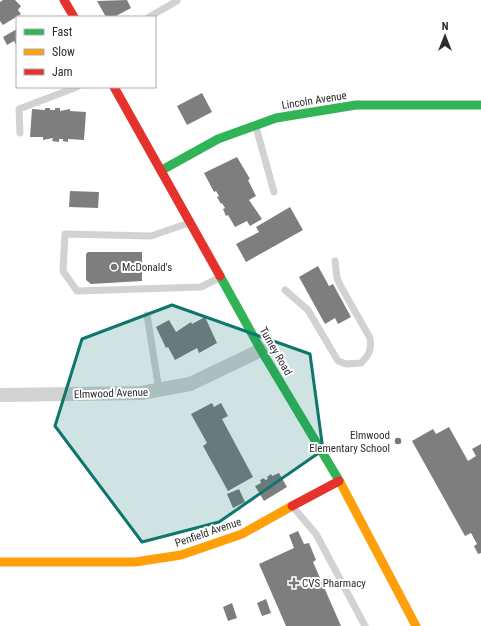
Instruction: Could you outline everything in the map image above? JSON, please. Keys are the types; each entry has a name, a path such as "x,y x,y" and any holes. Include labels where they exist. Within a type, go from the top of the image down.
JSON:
{"street":[{"path":"64,0 73,16"},
{"name":"Turney Road","path":"115,88 162,170 261,350 339,481 416,626"},
{"name":"Lincoln Avenue","path":"162,170 218,139 276,118 356,105 481,105"},
{"name":"Elmwood Avenue","path":"0,395 141,393 159,390 190,384 261,350"},
{"name":"Penfield Avenue","path":"0,562 135,562 181,556 242,534 339,481"}],"lane":[{"path":"151,16 177,1"},
{"path":"20,132 19,110 74,88"},
{"path":"255,125 274,192"},
{"path":"191,222 151,236 65,234 63,271 77,291 201,287 221,278"},
{"path":"285,290 308,310 338,361 346,364 361,363 368,355 371,347 370,338 340,285 337,278 335,260"},
{"path":"147,315 159,390"},
{"path":"293,507 316,534 365,626"}],"highlighted area":[{"path":"172,305 310,354 323,450 219,522 142,542 55,426 82,339"}],"building":[{"path":"3,0 15,0 21,6 18,10 21,14 3,25 0,21 0,2"},
{"path":"127,0 131,8 116,16 105,16 97,1"},
{"path":"16,30 16,45 14,41 7,45 3,37"},
{"path":"202,93 212,112 187,125 177,106"},
{"path":"45,108 55,110 55,108 60,108 60,111 70,109 70,111 86,112 84,140 68,139 68,142 63,141 63,139 59,139 59,142 52,141 53,138 43,140 43,137 30,137 32,109 45,110"},
{"path":"237,157 250,179 248,180 256,196 249,200 262,219 250,226 247,221 235,227 228,215 226,216 223,209 225,208 217,197 219,196 216,191 214,192 204,173"},
{"path":"70,191 99,192 98,208 69,207"},
{"path":"290,207 303,230 246,262 236,244 259,232 256,227"},
{"name":"McDonald's","path":"88,252 142,252 142,281 91,284 86,280 86,254"},
{"path":"318,266 329,286 333,284 351,317 338,324 335,318 325,324 299,277"},
{"path":"205,317 217,343 199,353 197,348 175,360 168,347 166,348 156,327 169,320 176,332 191,322 192,324"},
{"path":"212,403 214,407 221,403 228,416 222,419 253,477 228,491 203,446 207,443 191,414"},
{"path":"449,427 468,461 476,456 472,449 481,444 481,553 478,554 474,546 477,544 471,533 465,536 412,441 433,429 436,434"},
{"path":"279,473 287,487 264,501 255,486 261,483 260,480 264,478 265,480 268,479 267,477 271,474 272,476"},
{"path":"239,489 245,502 233,508 227,494"},
{"name":"CVS Pharmacy","path":"298,531 304,544 309,543 316,560 313,562 341,626 286,626 259,564 294,548 289,535"},
{"path":"266,599 271,613 262,616 257,603"},
{"path":"232,603 237,618 228,621 223,607"}],"traffic: fast":[{"path":"162,170 218,139 276,118 356,105 481,105"},
{"path":"220,276 261,350 340,482"}],"traffic: slow":[{"path":"340,482 416,626"},
{"path":"0,562 135,562 181,555 242,534 292,506"}],"traffic: jam":[{"path":"64,0 73,16"},
{"path":"115,88 220,276"},
{"path":"292,506 339,481"}],"place":[{"name":"McDonald's","path":"114,267"},
{"name":"Elmwood Elementary School","path":"398,441"},
{"name":"CVS Pharmacy","path":"294,583"}]}
